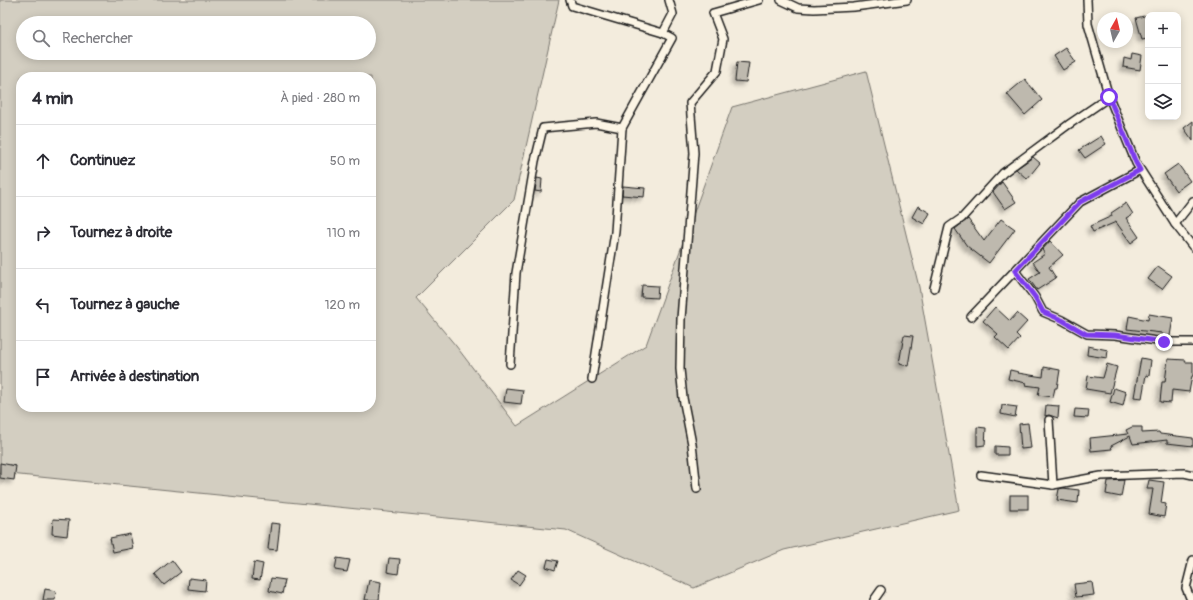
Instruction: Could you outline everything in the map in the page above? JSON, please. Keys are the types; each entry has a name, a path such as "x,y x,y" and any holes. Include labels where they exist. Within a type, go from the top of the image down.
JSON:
{"street":[{"path":"570,0 572,6 662,33 672,38 622,128 615,232 592,379"},
{"path":"662,33 674,14 669,0"},
{"path":"697,489 692,444 683,398 680,368 681,319 694,153 690,103 717,71 723,39 713,13 759,0"},
{"path":"781,0 798,8 814,10 854,7 906,0"},
{"path":"1087,0 1088,24 1109,97 1136,163 1175,224 1193,247"},
{"path":"934,288 949,227 962,218 1003,173 1109,97"},
{"path":"510,364 516,273 535,161 543,128 596,123 622,128"},
{"path":"971,317 1080,202 1140,170"},
{"path":"1175,224 1193,201"},
{"path":"1015,271 1035,297 1043,312 1062,320 1086,334 1115,335 1164,342 1193,342"},
{"path":"1049,420 1053,485"},
{"path":"982,475 1053,485 1101,476 1184,473 1193,475"},
{"path":"1191,600 1186,588 1193,560"},
{"path":"874,600 881,590"}],"shaded area":[{"path":"0,0 559,0 514,200 416,298 456,346 517,426 646,345 732,107 866,71 919,287 959,510 784,550 694,588 566,530 0,473"}],"building":[{"path":"1145,16 1145,38 1142,39 1136,18"},
{"path":"1066,48 1076,62 1063,70 1054,56"},
{"path":"1132,54 1142,56 1140,70 1123,67 1124,58 1131,60"},
{"path":"737,62 749,63 746,82 735,81"},
{"path":"1025,79 1042,100 1025,115 1007,94"},
{"path":"1193,121 1193,141 1184,128"},
{"path":"1101,136 1106,144 1085,158 1079,150"},
{"path":"1033,157 1040,163 1027,179 1016,169"},
{"path":"1178,164 1190,181 1176,191 1164,174"},
{"path":"537,178 542,179 541,192 535,191"},
{"path":"1002,182 1016,202 1005,209 993,192"},
{"path":"623,186 645,188 644,197 622,195"},
{"path":"1126,203 1133,214 1126,218 1139,237 1131,243 1116,222 1093,232 1090,226 1112,216 1111,213"},
{"path":"918,206 930,213 924,224 912,217"},
{"path":"968,219 984,241 1001,219 1015,229 989,263 967,246 955,229"},
{"path":"1050,241 1063,255 1049,267 1056,278 1037,290 1029,279 1040,272 1033,262 1045,254 1042,250"},
{"path":"1158,266 1172,276 1162,289 1148,279"},
{"path":"642,285 658,286 657,298 641,297"},
{"path":"995,307 1010,321 1017,313 1027,322 1016,334 1020,338 1009,350 995,337 998,334 983,321"},
{"path":"1149,314 1173,318 1170,336 1162,335 1162,333 1127,329 1129,316 1148,320"},
{"path":"904,335 913,336 908,366 899,364"},
{"path":"1088,346 1108,350 1107,358 1087,355"},
{"path":"1141,358 1151,360 1149,376 1146,375 1142,398 1134,397"},
{"path":"1168,359 1193,362 1193,376 1189,392 1172,390 1171,403 1160,402 1162,382 1165,382"},
{"path":"1107,364 1117,367 1110,393 1086,389 1088,376 1103,378"},
{"path":"1044,367 1060,370 1057,388 1055,388 1053,397 1038,395 1040,387 1025,385 1026,383 1008,379 1010,370 1019,372 1018,373 1043,377"},
{"path":"506,388 523,390 521,404 504,402"},
{"path":"1114,388 1126,392 1123,406 1110,402"},
{"path":"1002,405 1017,407 1015,417 1001,414"},
{"path":"1046,405 1059,406 1058,418 1049,415 1045,416"},
{"path":"1075,409 1089,410 1088,418 1074,417"},
{"path":"1028,423 1031,448 1021,449 1019,424"},
{"path":"977,427 986,428 985,445 977,446"},
{"path":"1132,427 1142,427 1142,433 1159,432 1160,434 1193,438 1193,446 1167,443 1167,440 1133,444 1130,436 1111,446 1112,449 1091,451 1090,438 1128,434 1126,430"},
{"path":"995,446 1008,447 1008,455 995,455"},
{"path":"0,463 16,466 14,480 0,478"},
{"path":"1124,480 1121,497 1106,494 1108,481"},
{"path":"1149,480 1164,482 1161,503 1166,504 1164,517 1149,514 1153,489 1147,489"},
{"path":"1059,489 1079,490 1078,503 1057,500"},
{"path":"1010,495 1028,495 1028,509 1010,509"},
{"path":"53,519 69,520 67,536 52,534"},
{"path":"271,523 280,524 277,550 268,549"},
{"path":"130,534 133,548 113,552 110,538"},
{"path":"337,558 350,560 347,572 335,570"},
{"path":"389,558 400,559 398,574 387,572"},
{"path":"548,559 558,561 555,570 546,567"},
{"path":"172,560 181,572 164,585 155,574"},
{"path":"254,562 263,564 260,580 252,579"},
{"path":"518,570 526,575 519,585 511,580"},
{"path":"189,578 206,580 205,591 188,589"},
{"path":"271,578 285,580 282,594 269,591"},
{"path":"369,580 381,582 379,600 365,600"},
{"path":"1092,582 1094,595 1076,597 1074,584"},
{"path":"45,589 56,591 55,600 43,600"}],"route":[{"path":"1109,97 1140,170 1080,202 1015,271 1035,297 1043,312 1062,320 1086,334 1115,335 1164,342"}]}
